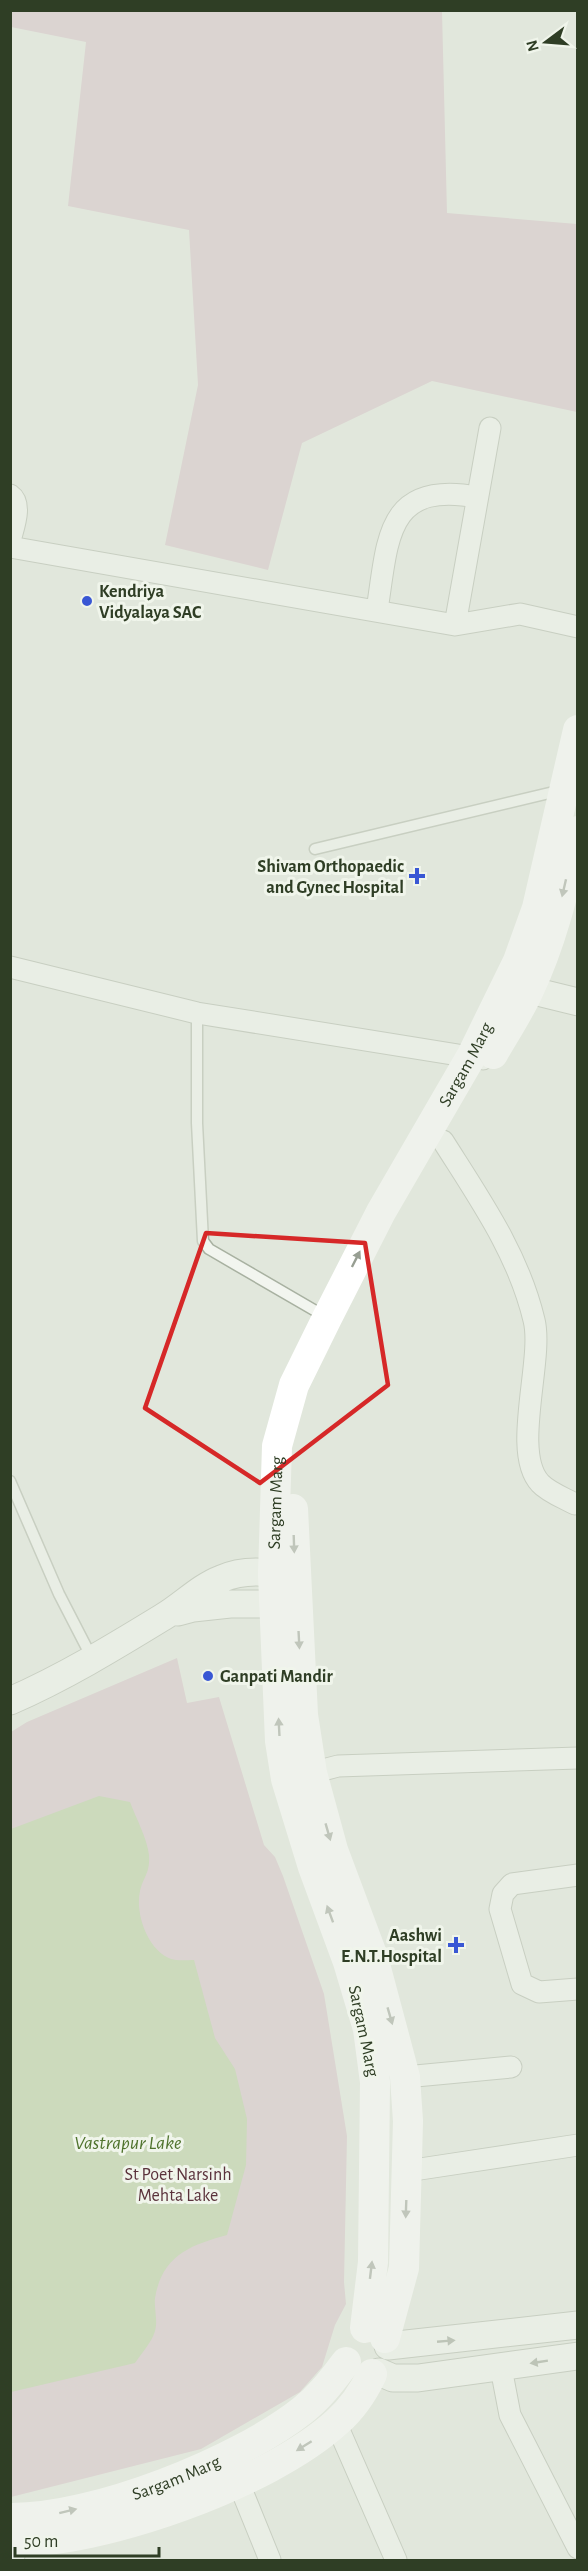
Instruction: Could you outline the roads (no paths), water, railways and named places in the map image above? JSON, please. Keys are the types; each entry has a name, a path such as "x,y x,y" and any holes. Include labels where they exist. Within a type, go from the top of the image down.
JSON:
{"main road":[{"name":"Sargam Marg","path":"519,984 562,790 578,730"},
{"name":"Sargam Marg","path":"373,2353 375,2082 368,2030 348,1962 313,1867 299,1776 303,1715 276,1584 299,1420 315,1382 443,1141 480,1058 558,912 578,831"},
{"name":"Sargam Marg","path":"13,2541 53,2514 233,2471 309,2443 336,2423 360,2397 373,2353 404,2268 408,2121 405,2078 373,1957 333,1850 280,1741 275,1649 274,1477 283,1417 294,1385 381,1212 480,1058"},
{"name":"Sargam Marg","path":"233,2471 270,2434 305,2409 325,2389 373,2353"}],"street":[{"path":"455,625 490,428"},
{"path":"377,610 390,534 396,520 405,509 432,495 456,493 477,497"},
{"path":"10,495 15,498 17,509 10,541"},
{"path":"10,547 455,625 520,614 578,627"},
{"path":"10,967 197,1013 480,1058"},
{"path":"519,984 578,1002"},
{"path":"443,1141 506,1241 535,1323 535,1358 528,1402 530,1459 539,1483 575,1504"},
{"path":"10,1701 93,1658 166,1616 220,1579 276,1584"},
{"path":"166,1616 193,1608 230,1604 276,1584"},
{"path":"230,1604 246,1608 258,1616 269,1630 275,1649"},
{"path":"299,1776 338,1766 578,1758"},
{"path":"578,1875 512,1884 503,1894 500,1909 522,1984 539,1992 578,1989"},
{"path":"405,2078 511,2067"},
{"path":"376,2122 408,2121"},
{"path":"407,2171 578,2145"},
{"path":"373,2353 578,2325"},
{"path":"373,2353 393,2378 418,2378 578,2356"},
{"path":"501,2368 510,2415 578,2548"},
{"path":"336,2423 396,2560"},
{"path":"233,2471 270,2560"}],"lane":[{"path":"315,849 562,790"},
{"path":"197,1013 197,1123 202,1241 209,1250 327,1318"},
{"path":"10,1481 59,1593 93,1658"}],"water":[{"name":"Vastrapur Lake","path":"99,1796 130,1802 144,1835 149,1861 148,1871 140,1891 139,1910 149,1939 155,1948 171,1959 194,1960 215,2038 235,2069 247,2119 246,2165 227,2235 190,2248 171,2262 164,2272 155,2298 154,2335 135,2363 11,2392 11,1829"}],"place":[{"name":"Kendriya Vidyalaya SAC","path":"87,601"},
{"name":"Shivam Orthopaedic and Gynec Hospital","path":"417,876"},
{"name":"Ganpati Mandir","path":"208,1676"},
{"name":"Aashwi E.N.T.Hospital","path":"456,1945"}],"park label":[{"name":"St Poet Narsinh Mehta Lake","path":"178,2184"}]}
